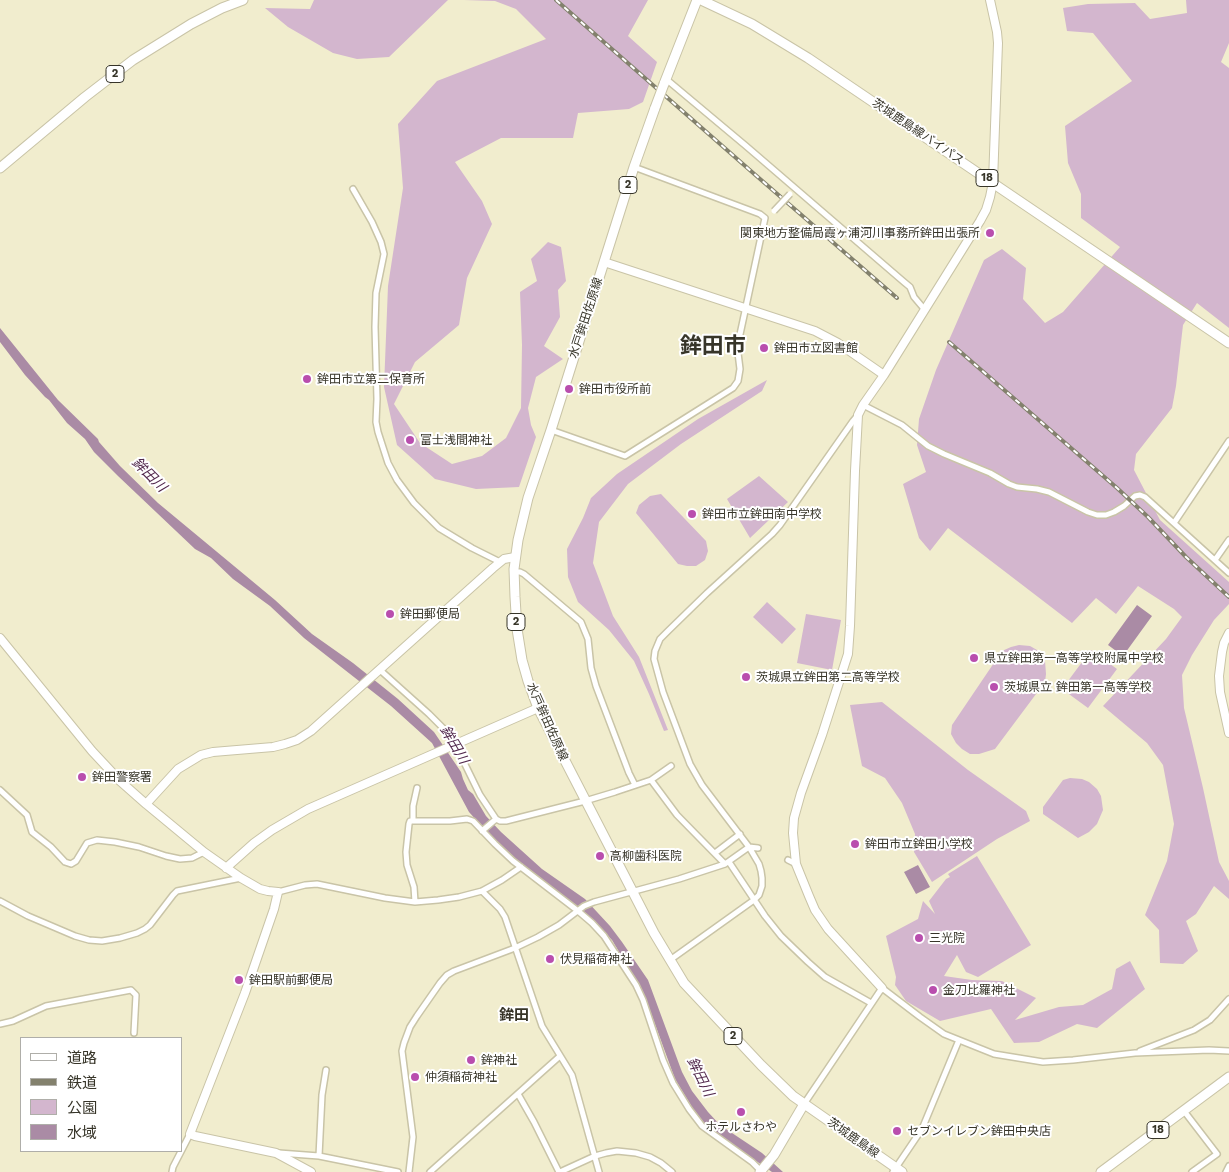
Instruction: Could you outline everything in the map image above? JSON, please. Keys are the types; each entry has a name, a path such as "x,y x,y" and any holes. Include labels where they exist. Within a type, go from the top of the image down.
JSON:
{"main road":[{"name":"2","path":"0,168 133,60 191,24 222,8 243,0"},
{"name":"水戸鉾田佐原線","path":"699,0 665,81 634,167 528,498 515,557 516,616 525,672 538,708 669,960 684,983 708,1010 782,1086 804,1104"},
{"name":"茨城鹿島線バイパス","path":"699,0 752,24 787,45 993,182 1229,343"},
{"name":"18","path":"1101,1172 1229,1077"},
{"path":"762,1170 804,1104"},
{"name":"茨城鹿島線","path":"804,1104 897,1171"}],"street":[{"path":"669,960 754,900 762,886 762,878 759,864 749,847 702,785 690,764 663,692 654,659 655,651 660,639 780,525 858,415 986,210 993,182 998,43 990,0"},
{"path":"665,81 794,187 904,282 925,310"},
{"path":"634,167 760,214 765,218"},
{"path":"551,430 625,456 733,388 738,381 740,369 739,339 765,218 790,194 794,187"},
{"path":"353,189 372,222 384,254 376,293 375,327 378,399 376,422 388,463 397,480 414,503 439,528 500,562"},
{"path":"604,262 800,325 827,337 884,375"},
{"path":"864,405 902,425 928,446 944,454 990,473 1017,487 1049,492 1097,515 1106,515 1114,512 1135,496 1145,497 1229,573"},
{"path":"858,415 854,471 848,654 796,810 793,833 796,864 820,918 882,988 944,1034 994,1054 1043,1062 1135,1053 1229,1051"},
{"path":"1174,523 1229,441"},
{"path":"1215,560 1229,540"},
{"path":"146,804 178,769 201,755 213,752 273,747 297,740 311,731 500,562 504,559 515,557"},
{"path":"514,572 524,574 580,622 585,630 596,686 628,773 635,785"},
{"path":"1229,634 1224,643 1219,676 1220,692 1229,731"},
{"path":"0,638 92,752 120,781 204,852 240,878 260,889 268,892 278,892 317,884 415,902 459,897 482,891 521,867"},
{"path":"379,671 444,729 496,820"},
{"path":"226,868 254,843 288,820 324,801 538,708"},
{"path":"483,830 496,820 506,821 585,801 651,780 671,766"},
{"path":"651,780 677,815 714,853 727,863 781,936 825,977 871,1003"},
{"path":"413,821 412,806 417,788"},
{"path":"0,790 28,815 32,832 51,847 65,862 71,864 76,861 87,843 97,840 139,847 180,859 192,858 204,852"},
{"path":"415,902 414,887 407,865 406,852 410,821 466,819 473,821 521,867 579,910 604,936 636,985 643,1000 663,1060 677,1090 689,1109 702,1126 762,1170"},
{"path":"714,853 740,834"},
{"path":"409,1172 413,1137 402,1051 410,1027 440,983 448,975 515,948 559,925 579,910 594,902 679,879 727,863 749,847 758,848"},
{"path":"788,860 796,864"},
{"path":"0,901 28,916 75,936 88,940 102,941 138,933 145,929 177,891 240,878"},
{"path":"482,891 500,909 505,917 542,1026 572,1075 600,1172"},
{"path":"182,1150 190,1134 245,993 278,892"},
{"path":"804,1104 882,988"},
{"path":"0,1024 46,1006 131,990 136,995 134,1032"},
{"path":"1135,1053 1194,1030 1210,1020 1229,999"},
{"path":"897,1171 922,1129 959,1040"},
{"path":"430,1172 560,1056"},
{"path":"319,1156 322,1095 326,1070"},
{"path":"518,1094 559,1172 606,1152 617,1151 650,1157 672,1172"},
{"path":"1184,1111 1217,1154 1192,1172"},
{"path":"190,1134 276,1153 319,1156 398,1172"},
{"path":"172,1172 181,1152"},
{"path":"276,1153 311,1172"},
{"path":"1226,1172 1229,1166"}],"green space":[{"path":"314,0 448,0 389,57 357,59 333,53 288,27 265,8 310,9"},
{"path":"464,0 648,0 628,36 657,62 643,102 629,109 578,113 573,138 501,138 455,162 482,201 492,224 467,278 459,325 415,362 394,404 420,443 452,464 482,456 506,438 521,408 522,345 520,292 537,281 531,259 548,242 561,247 566,281 558,290 560,317 544,346 563,359 536,377 528,408 531,425 536,437 519,487 476,489 435,479 397,445 384,387 388,286 403,188 398,124 437,81 546,39 516,9 495,1"},
{"path":"1186,0 1229,0 1229,43 1221,62 1229,68 1229,328 1197,303 1183,325 1172,408 1136,454 1134,470 1160,520 1229,582 1229,604 1214,620 1182,675 1184,708 1219,862 1229,881 1229,899 1214,886 1196,914 1186,921 1198,951 1183,964 1160,963 1159,930 1145,915 1167,861 1174,824 1163,765 1147,743 1103,706 1166,639 1182,617 1174,609 1138,586 1116,614 1096,598 1072,623 948,528 930,551 919,538 903,484 926,472 917,445 919,419 936,370 984,260 1002,249 1026,268 1023,299 1045,323 1063,312 1120,247 1081,218 1081,194 1068,163 1065,126 1132,81 1093,33 1067,31 1063,8 1088,4 1135,3 1150,19 1187,13"},
{"path":"767,380 762,391 681,444 628,484 599,522 593,563 613,616 639,657 668,730 664,731 634,661 609,630 578,602 568,577 567,549 591,498 617,474 698,419"},
{"path":"759,476 788,502 750,538 727,499"},
{"path":"661,494 706,541 708,551 705,560 696,566 678,564 636,513 639,505 650,496"},
{"path":"767,602 796,629 782,644 753,617"},
{"path":"806,614 841,620 832,670 797,663"},
{"path":"1019,645 1030,646 1037,650 1045,661 1045,682 995,749 979,754 970,754 956,743 951,734 952,725 1002,651"},
{"path":"1091,650 1117,669 1088,708 1062,689"},
{"path":"882,702 968,770 1026,811 1030,821 997,839 932,882 914,852 915,834 902,803 885,778 862,766 850,705"},
{"path":"1070,778 1082,779 1097,789 1101,796 1103,810 1097,824 1089,832 1078,838 1043,814 1043,807 1063,780"},
{"path":"977,856 1031,945 978,977 966,972 957,955 944,976 972,980 1002,981 1036,998 1015,1020 1059,1007 1083,1005 1112,989 1116,969 1130,961 1145,989 1097,1028 1077,1024 1039,1042 1014,1043 991,1009 940,1021 906,1001 895,985 896,977 886,936 918,919 923,901 935,914 929,901 946,879 950,877 948,874"}],"water":[{"path":"0,328 58,400 98,439 120,466 158,503 275,600 312,634 353,663 398,699 434,732 461,772 468,790 473,794 486,816 542,869 585,899 622,942 648,980 682,1072 692,1091 708,1112 720,1125 762,1153 783,1172 772,1172 710,1129 698,1117 675,1079 644,994 612,940 599,927 504,851 469,812 432,743 391,706 304,638 270,606 233,579 211,558 195,549 118,476 94,452 85,439 67,423 49,400 25,375 0,342"},
{"path":"1137,605 1152,616 1123,656 1108,645"},
{"path":"918,865 930,887 916,894 904,872"}],"railway":[{"path":"556,0 897,298"},
{"path":"949,342 1117,488 1229,597"}],"place":[{"name":"関東地方整備局霞ヶ浦河川事務所鉾田出張所","path":"990,233"},
{"name":"鉾田市立図書館","path":"764,348"},
{"name":"鉾田市立第二保育所","path":"307,379"},
{"name":"鉾田市役所前","path":"569,389"},
{"name":"富士浅間神社","path":"410,440"},
{"name":"鉾田市立鉾田南中学校","path":"692,514"},
{"name":"鉾田郵便局","path":"390,614"},
{"name":"県立鉾田第一高等学校附属中学校","path":"974,658"},
{"name":"茨城県立鉾田第二高等学校","path":"746,677"},
{"name":"茨城県立 鉾田第一高等学校","path":"994,687"},
{"name":"鉾田警察署","path":"82,777"},
{"name":"鉾田市立鉾田小学校","path":"855,844"},
{"name":"高柳歯科医院","path":"600,856"},
{"name":"三光院","path":"919,938"},
{"name":"伏見稲荷神社","path":"550,959"},
{"name":"鉾田駅前郵便局","path":"239,980"},
{"name":"金刀比羅神社","path":"933,990"},
{"name":"鉾神社","path":"471,1060"},
{"name":"仲須稲荷神社","path":"415,1077"},
{"name":"ホテルさわや","path":"741,1112"},
{"name":"セブンイレブン鉾田中央店","path":"897,1131"}],"district":[{"name":"鉾田市","path":"713,347"},
{"name":"鉾田","path":"514,1016"}],"water label":[{"name":"鉾田川","path":"149,475"},
{"name":"鉾田川","path":"454,745"},
{"name":"鉾田川","path":"700,1077"}]}
